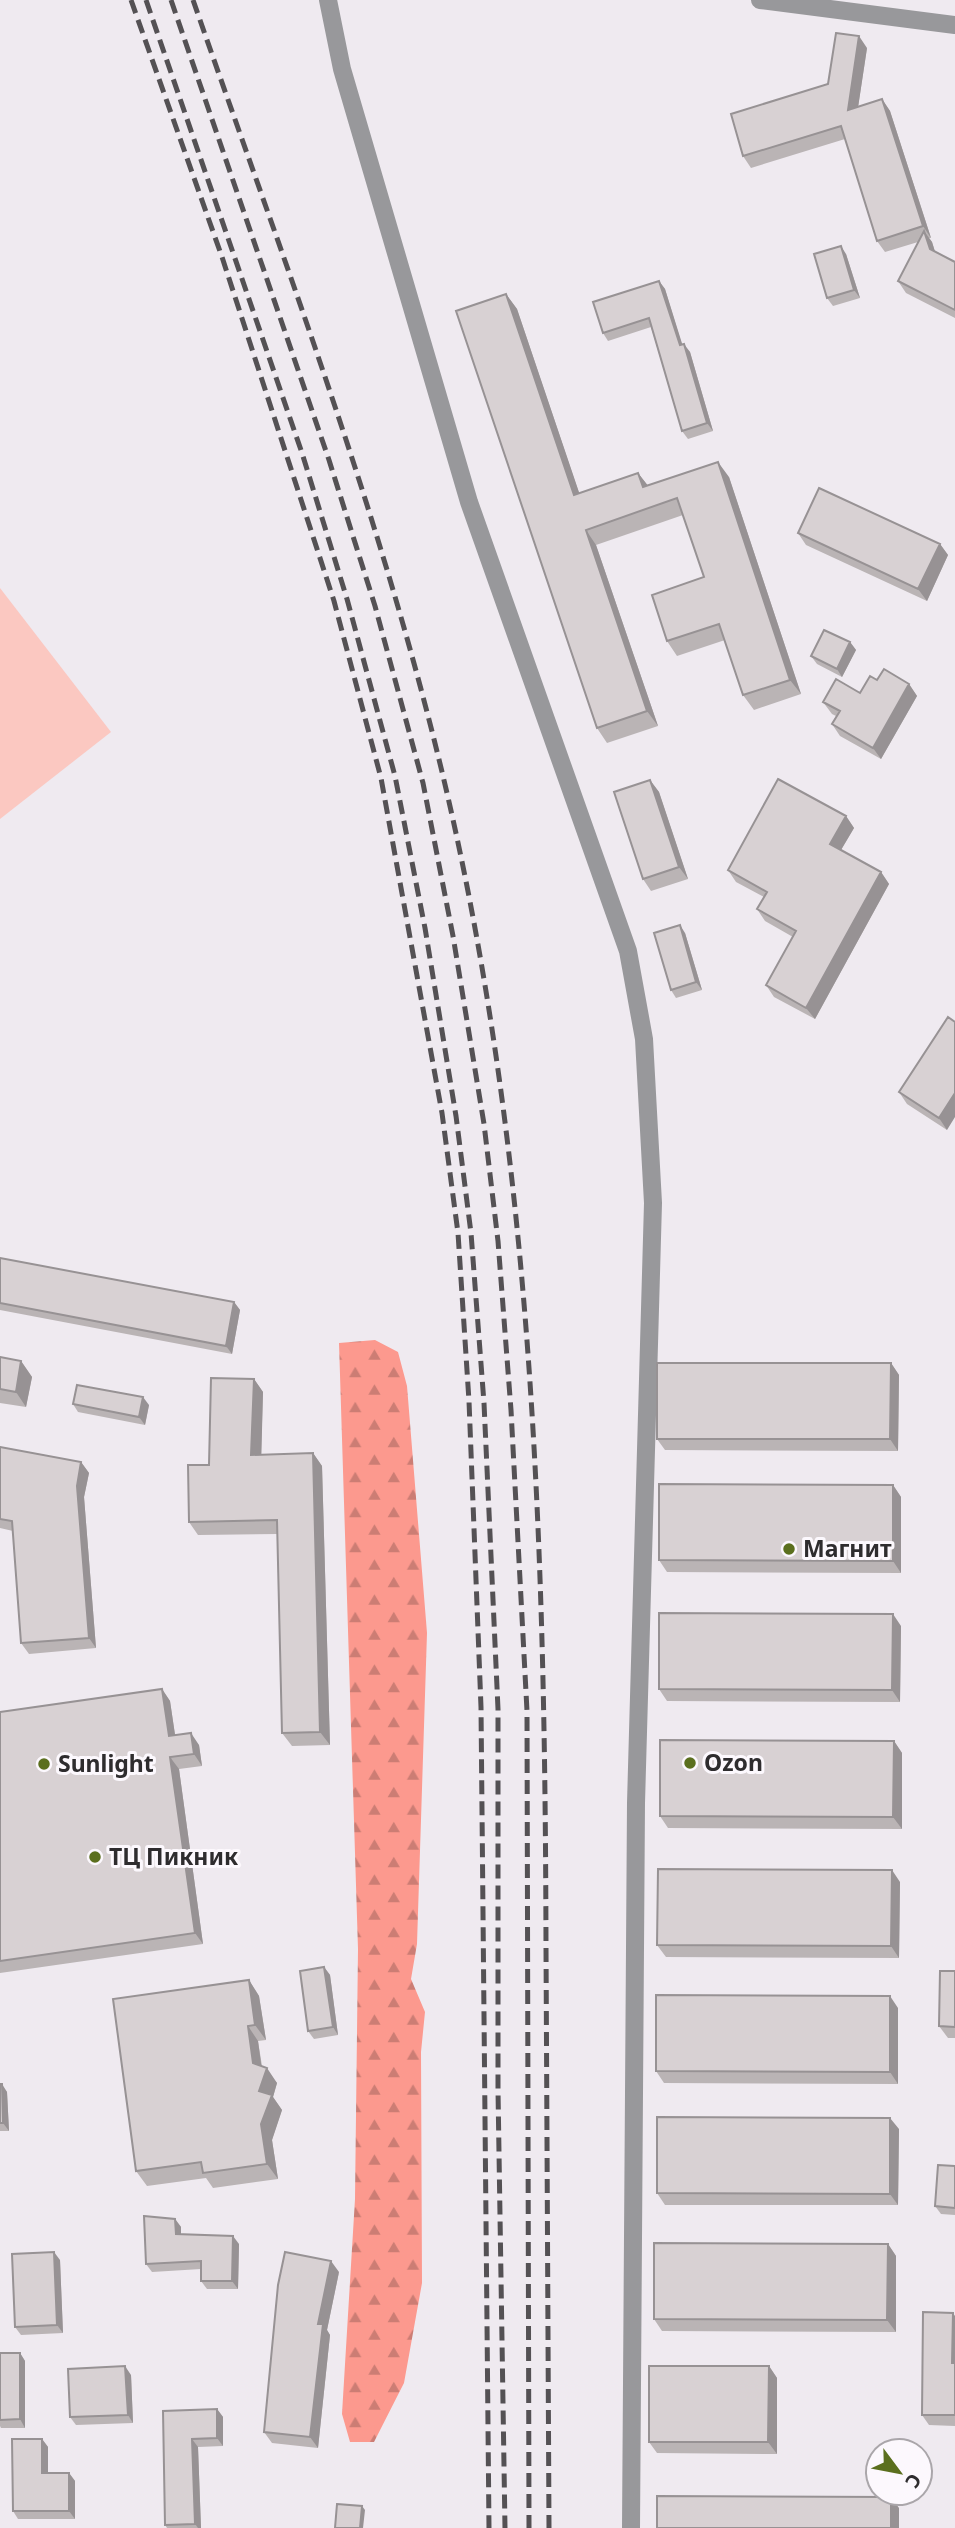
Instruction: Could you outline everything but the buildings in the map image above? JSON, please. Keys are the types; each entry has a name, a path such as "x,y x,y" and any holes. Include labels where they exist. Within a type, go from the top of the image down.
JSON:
{"street":[{"path":"328,0 342,69 469,502 628,951 644,1039 653,1203 636,1803 631,2528"},
{"path":"760,0 955,25"}],"shaded area":[{"path":"0,588 111,732 0,819"}],"green space":[{"path":"375,1340 398,1352 407,1386 427,1633 417,1944 411,1979 425,2012 421,2052 422,2283 404,2383 374,2442 350,2442 342,2414 355,2199 358,1949 339,1343"}],"railway":[{"path":"131,0 222,257 334,601 381,778 442,1113 458,1233 469,1401 481,1707 489,2528"},
{"path":"146,0 302,453 347,599 395,776 425,928 456,1116 471,1233 484,1403 498,1709 498,2090 505,2528"},
{"path":"171,0 329,460 375,606 423,783 453,936 484,1124 498,1241 511,1410 527,1711 529,2528"},
{"path":"193,0 328,385 390,579 418,677 443,776 474,920 497,1065 515,1211 537,1505 545,1799 549,2528"}],"place":[{"name":"Магнит","path":"789,1549"},
{"name":"Ozon","path":"690,1763"},
{"name":"Sunlight","path":"44,1764"},
{"name":"ТЦ Пикник","path":"95,1857"}]}
